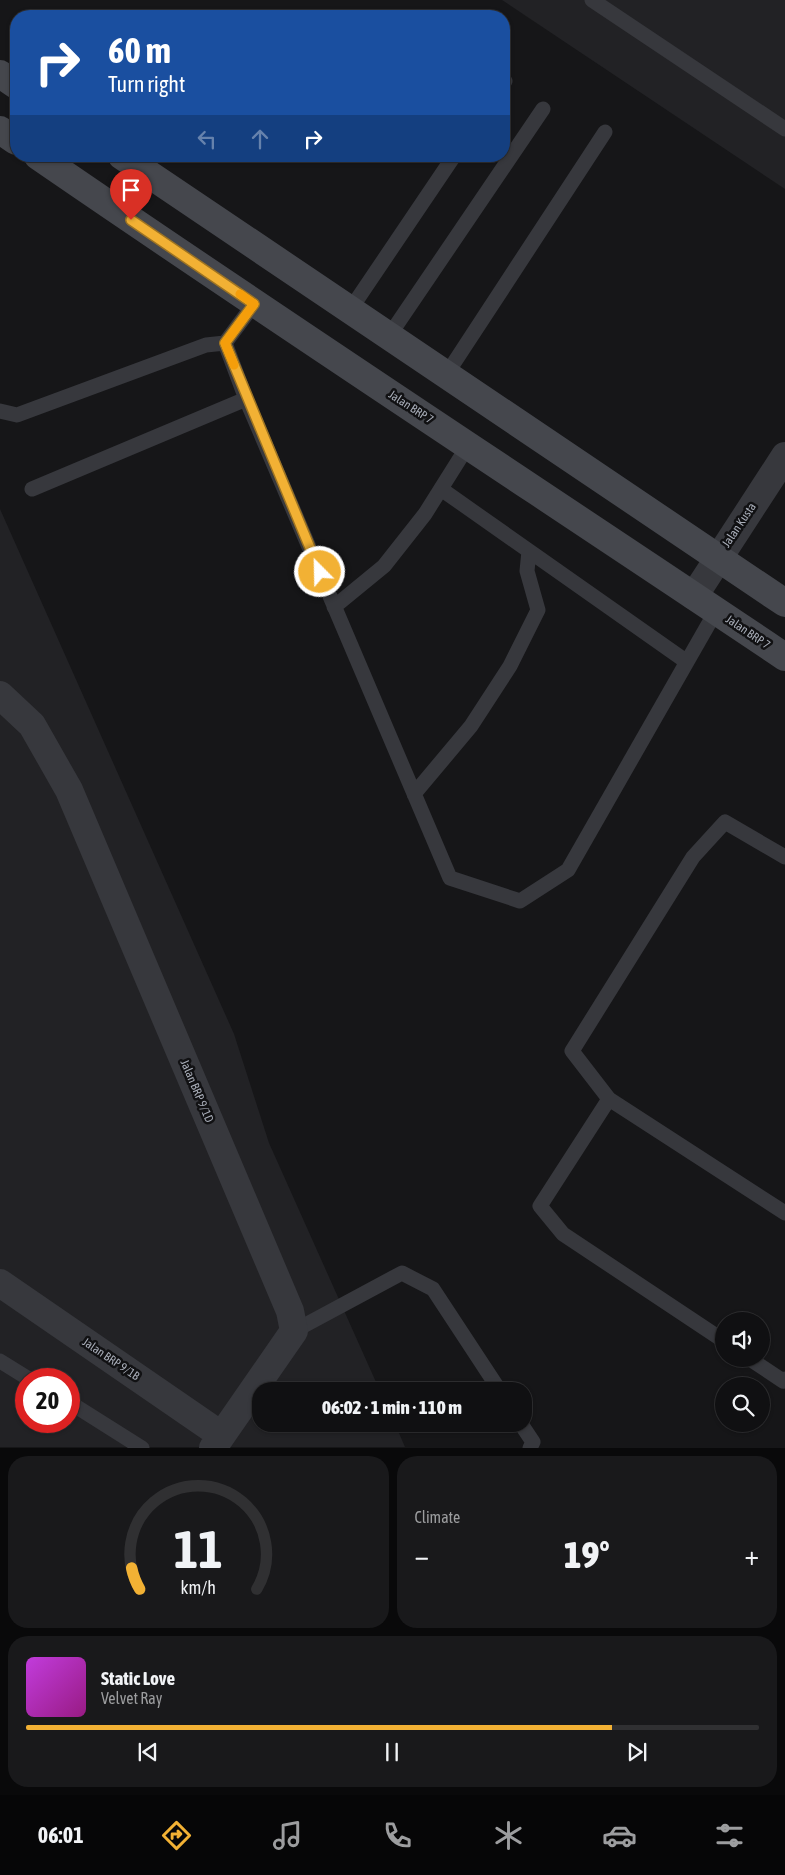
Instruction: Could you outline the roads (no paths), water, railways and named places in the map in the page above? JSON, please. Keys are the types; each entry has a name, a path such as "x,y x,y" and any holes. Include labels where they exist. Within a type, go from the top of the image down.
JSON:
{"main road":[{"name":"Jalan BRP 7","path":"47,162 254,304 469,444 785,657"},
{"path":"131,162 785,603"}],"street":[{"name":"Jalan Kusta","path":"694,596 785,456"},
{"name":"Jalan BRP 9/1D","path":"0,695 32,725 69,790 290,1311 294,1331"},
{"name":"Jalan BRP 9/1B","path":"0,1283 217,1441"},
{"path":"217,1441 294,1331"}],"lane":[{"path":"592,0 785,129"},
{"path":"510,158 543,109"},
{"path":"446,375 605,132"},
{"path":"350,310 450,162"},
{"path":"389,336 507,162"},
{"path":"0,411 17,415 206,345 225,343 254,304"},
{"path":"225,343 246,399 450,878 520,901 568,870 716,611"},
{"path":"32,489 246,399"},
{"path":"334,607 384,566 425,514 469,444"},
{"path":"441,489 687,662"},
{"path":"414,794 471,726 510,666 538,610 527,571 529,551"},
{"path":"785,857 725,822 693,858 572,1051 609,1099 785,1213"},
{"path":"609,1099 540,1206 563,1234 715,1335"},
{"path":"294,1331 402,1273 433,1288 494,1382"},
{"path":"0,1362 15,1371"},
{"path":"762,1367 784,1382 785,1379"},
{"path":"80,1409 142,1448"},
{"path":"526,1432 533,1442 530,1448"}]}
